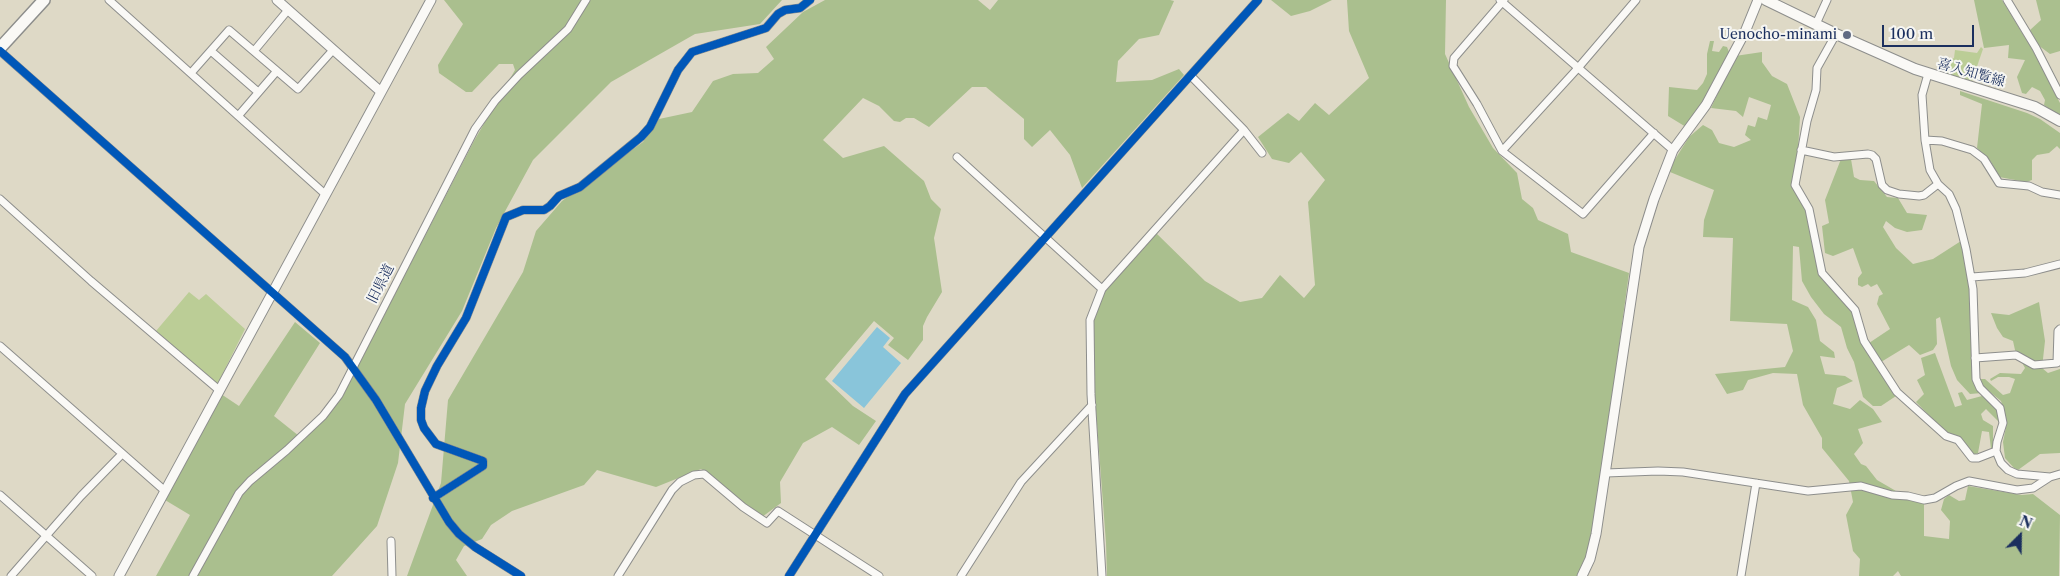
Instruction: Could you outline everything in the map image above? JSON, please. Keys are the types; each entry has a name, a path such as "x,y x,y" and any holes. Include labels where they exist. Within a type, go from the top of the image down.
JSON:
{"main road":[{"path":"0,50 44,0"},
{"name":"喜入知覧線","path":"1766,0 1836,34 1928,74 2028,104 2060,121"}],"street":[{"path":"109,0 325,194"},
{"path":"276,0 380,91"},
{"path":"119,576 380,91 431,0"},
{"name":"旧県道","path":"193,576 240,493 250,481 323,416 339,395 475,129 495,101 519,75 568,29 586,0"},
{"path":"433,498 484,466 482,461 436,444 424,428 421,420 421,408 437,366 466,318 506,217 523,210 544,210 559,196 580,187 641,137 650,127 678,70 692,52 766,28 778,14 785,10 800,8 810,0"},
{"path":"789,576 905,394 1258,0"},
{"path":"1502,151 1578,68 1636,0"},
{"path":"1582,576 1594,548 1638,247 1673,150 1706,105 1745,32 1758,0"},
{"path":"1816,24 1826,0"},
{"path":"2008,0 2036,48 2060,95"},
{"path":"1654,133 1583,214 1502,151 1477,104 1453,66 1454,58 1502,1 1578,68 1654,133 1673,150"},
{"path":"254,51 288,10"},
{"path":"191,73 229,30 298,89 333,50"},
{"path":"1836,34 1817,68 1816,90 1801,150 1795,185 1809,209 1822,273 1855,310 1864,341 1897,392 1946,436 1958,440 1972,458 1978,458 1996,451"},
{"path":"0,50 332,344 353,367 380,407 433,498 459,534 475,547 521,576"},
{"path":"210,51 258,92"},
{"path":"239,115 276,72"},
{"path":"1928,74 1922,95 1925,140 1930,170 1938,184 1949,194 1956,209 1972,277 1976,379 1980,388 2000,408 2004,423 1997,442 1996,451 2001,463 2008,470 2017,474 2050,477"},
{"path":"1191,76 1244,130 1262,153"},
{"path":"1102,576 1092,405 1090,320 1102,289 1244,130"},
{"path":"1925,140 1942,142 1972,150 1984,159 1999,183 2029,186 2042,192 2060,196"},
{"path":"1801,150 1834,156 1872,155 1876,159 1882,185 1898,194 1924,195 1938,184"},
{"path":"957,157 1102,289"},
{"path":"0,199 91,281 219,390"},
{"path":"1972,277 2025,273 2060,264"},
{"path":"1975,358 2016,355 2034,365 2057,363 2058,331 2060,329"},
{"path":"0,346 164,491"},
{"path":"961,576 1021,482 1092,405"},
{"path":"10,576 47,537 81,496 122,454"},
{"path":"1606,473 1683,472 1808,491 1861,486 1892,495 1924,500 1935,498 1956,486 1970,481 2017,490 2033,488 2050,477 2060,474"},
{"path":"618,576 672,490 680,482 694,475 704,474 710,477 743,507 767,523 778,511 879,576"},
{"path":"1741,576 1756,483"},
{"path":"0,495 92,576"},
{"path":"391,541 392,576"}],"green space":[{"path":"444,0 782,0 760,24 695,34 611,82 533,160 496,228 462,311 405,404 398,463 377,526 332,576 156,576 190,515 165,500 221,394 239,406 295,322 320,343 274,416 304,440 341,398 474,141 515,70 513,64 499,64 472,92 466,92 439,73 438,65 463,24"},
{"path":"825,0 978,0 990,10 998,0 1170,0 1174,1 1159,35 1139,39 1118,61 1116,82 1152,80 1179,69 1184,75 1082,188 1070,155 1050,130 1032,147 1024,139 1024,119 986,87 972,87 929,127 914,118 906,118 900,122 894,121 879,106 863,98 823,140 843,158 884,146 924,181 931,199 941,209 934,238 942,292 923,326 923,340 908,360 888,345 894,338 874,321 825,379 853,406 876,421 859,445 832,427 803,443 780,482 781,503 762,517 731,495 718,481 701,469 656,487 597,470 584,485 512,511 491,525 482,539 464,546 456,560 467,576 407,576 441,483 448,400 523,272 536,231 562,201 643,142 659,119 692,112 713,81 733,74 758,73 774,59 766,47 803,12"},
{"path":"1271,0 1332,0 1310,11 1291,16"},
{"path":"1347,0 1446,0 1445,54 1469,107 1493,148 1517,173 1522,199 1533,208 1538,220 1568,234 1571,252 1629,273 1596,513 1588,555 1578,576 1107,576 1092,358 1093,321 1105,288 1155,232 1205,281 1240,302 1262,298 1280,275 1304,298 1315,285 1308,202 1325,180 1301,152 1289,163 1272,159 1258,137 1288,113 1299,121 1315,103 1329,115 1369,78 1349,31"},
{"path":"1974,0 2002,0 2032,49 2060,103 2060,116 2044,105 2045,100 2040,91 2032,87 2026,94 2022,93 2017,77 2025,60 2008,58 2009,45 1984,48"},
{"path":"2036,0 2060,0 2060,51 2050,54 2038,45 2030,30 2041,20"},
{"path":"1710,41 1714,41 1712,51 1719,52 1723,46 1727,47 1729,52 1703,105 1686,127 1668,116 1669,87 1697,90 1707,74 1707,54"},
{"path":"1981,47 1983,49 1972,81 1948,74 1944,70 1944,62 1954,58 1955,50 1977,53"},
{"path":"1762,52 1762,62 1772,76 1787,84 1800,117 1798,151 1793,184 1806,211 1816,260 1852,311 1880,369 1896,396 1881,406 1873,406 1863,397 1854,362 1847,348 1841,327 1824,314 1811,297 1802,281 1799,247 1793,246 1792,300 1808,307 1816,320 1820,341 1834,352 1835,358 1820,356 1825,374 1845,376 1853,381 1837,388 1833,404 1850,409 1860,400 1873,409 1882,422 1858,429 1863,443 1854,454 1877,480 1908,498 1924,503 1924,536 1949,539 1950,521 1941,510 1944,499 1949,495 1959,501 1965,500 1968,486 2022,495 2033,494 2060,515 2059,576 1901,576 1898,571 1893,576 1859,576 1860,559 1853,551 1846,515 1853,502 1849,481 1822,448 1822,438 1803,405 1797,374 1773,373 1748,380 1743,390 1727,394 1715,374 1785,367 1793,351 1787,324 1730,321 1733,238 1703,237 1704,220 1714,190 1670,172 1674,161 1689,137 1703,125 1712,130 1719,143 1734,147 1751,140 1745,135 1748,125 1755,127 1758,117 1767,120 1771,105 1749,97 1743,117 1736,111 1711,108 1735,56"},
{"path":"1960,91 2040,119 2060,133 2060,149 2057,146 2049,153 2037,155 2032,160 2032,180 2026,182 1999,177 1991,162 1977,148 1982,104 1960,95"},
{"path":"1841,159 1851,159 1854,177 1860,180 1874,181 1887,197 1898,198 1907,213 1927,215 1922,230 1907,232 1895,228 1886,221 1883,227 1896,248 1913,264 1933,259 1961,241 1970,279 1973,380 1982,393 1970,394 1957,380 1951,366 1940,317 1936,319 1937,344 1933,350 1920,355 1909,345 1881,362 1869,343 1890,329 1877,304 1879,296 1883,294 1877,284 1871,287 1868,284 1862,287 1858,285 1858,278 1862,273 1853,248 1833,256 1825,253 1822,226 1829,223 1825,200"},
{"path":"189,292 199,300 206,294 245,329 218,383 215,383 156,331"},
{"path":"2039,302 2045,341 2042,368 2048,373 2060,369 2060,453 2040,454 2018,470 2005,458 2003,442 2007,422 2001,401 1984,387 1980,379 1985,379 2003,395 2010,393 2015,379 1998,377 1991,381 1990,379 2000,373 2021,374 2025,368 2015,350 2013,341 2003,337 1991,313 2009,315"},
{"path":"1935,353 1955,407 1962,405 1958,393 1962,392 1967,400 1982,396 1997,409 2001,424 1986,409 1981,414 1983,420 1993,426 1993,448 1991,449 1989,432 1982,431 1978,453 1974,455 1947,434 1916,402 1924,394 1917,380 1925,375 1921,358"}],"water":[{"path":"877,327 890,338 883,347 901,363 864,408 832,381"}],"cycle path":[{"path":"433,498 483,466 483,461 436,444 424,428 421,420 421,408 425,391 437,366 466,318 506,217 523,210 544,210 559,196 580,187 641,137 650,127 678,70 692,52 766,28 778,14 785,10 800,8 810,0"},
{"path":"789,576 905,394 1258,0"},
{"path":"0,51 345,357 376,400 449,522 459,534 475,547 521,576"}],"place":[{"name":"Uenocho-minami","path":"1847,35"}]}
